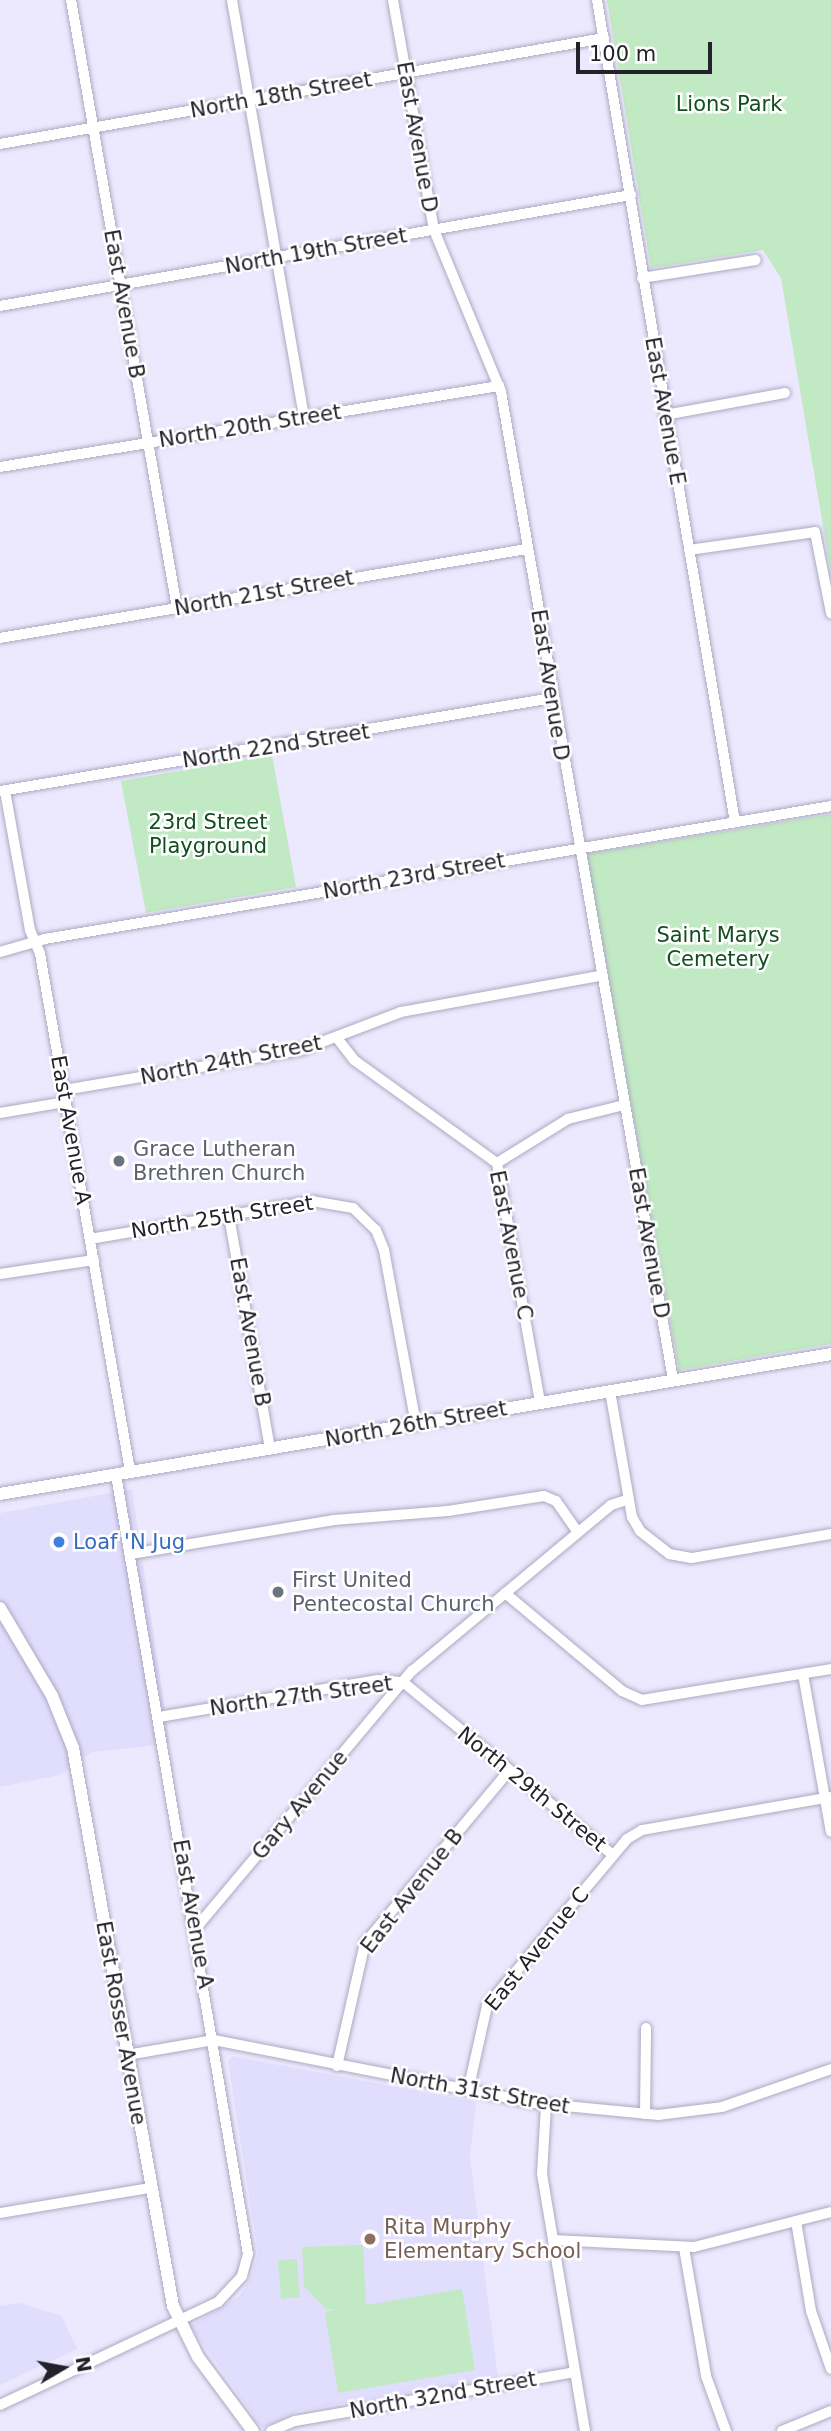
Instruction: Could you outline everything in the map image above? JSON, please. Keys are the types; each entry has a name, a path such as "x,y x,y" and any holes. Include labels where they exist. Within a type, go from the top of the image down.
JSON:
{"street":[{"name":"East Avenue B","path":"71,0 177,608"},
{"path":"232,0 304,417"},
{"name":"East Avenue D","path":"393,0 434,230 499,386 577,849 673,1380"},
{"name":"East Avenue E","path":"597,0 735,822"},
{"name":"North 18th Street","path":"0,144 604,38"},
{"name":"North 19th Street","path":"0,306 631,195"},
{"path":"642,278 756,260"},
{"name":"North 20th Street","path":"0,467 499,386"},
{"path":"665,415 785,393"},
{"path":"689,550 814,533 831,612"},
{"name":"North 21st Street","path":"0,638 527,549"},
{"name":"North 22nd Street","path":"3,791 552,698"},
{"name":"East Avenue A","path":"3,791 64,1090 131,1471"},
{"name":"North 23rd Street","path":"0,952 34,941 831,806"},
{"name":"North 24th Street","path":"64,1090 301,1050 401,1012 600,976"},
{"name":"East Avenue C","path":"337,1038 354,1060 497,1163 540,1403"},
{"path":"0,1113 66,1102"},
{"path":"497,1163 568,1119 624,1105"},
{"name":"North 25th Street","path":"90,1239 321,1201 353,1208 376,1230 384,1250 416,1424"},
{"name":"East Avenue B","path":"229,1216 270,1448"},
{"path":"0,1274 94,1260"},
{"name":"North 26th Street","path":"0,1494 831,1354"},
{"path":"610,1391 629,1499 640,1531 677,1557 692,1559 831,1534"},
{"name":"East Avenue A","path":"0,2404 179,2321 226,2296 242,2276 248,2254 196,1928 117,1474"},
{"path":"131,1554 344,1518 458,1510 549,1496 578,1532"},
{"name":"North 27th Street","path":"159,1717 378,1680 403,1682 611,1505 629,1499"},
{"path":"505,1593 635,1698 658,1700 831,1669"},
{"name":"East Rosser Avenue","path":"0,1608 52,1696 73,1748 165,2277 179,2321 198,2357 253,2431"},
{"path":"803,1674 828,1798 831,1832"},
{"name":"North 29th Street","path":"403,1682 613,1855 642,1830 828,1798"},
{"name":"Gary Avenue","path":"196,1928 403,1682"},
{"name":"East Avenue B","path":"337,2066 365,1943 509,1771"},
{"name":"East Avenue C","path":"468,2091 487,2006 613,1855"},
{"path":"645,2114 646,2028"},
{"name":"North 31st Street","path":"127,2055 214,2040 546,2105 645,2114 722,2107 831,2069"},
{"path":"546,2105 541,2162 585,2431"},
{"path":"0,2213 150,2188"},
{"path":"553,2240 684,2248 831,2212"},
{"path":"796,2221 811,2311 831,2369"},
{"path":"684,2248 705,2369 726,2431"},
{"name":"North 32nd Street","path":"271,2431 295,2421 575,2372"},
{"path":"782,2431 831,2411"}],"shaded area":[{"path":"132,1489 170,1744 92,1752 60,1775 0,1787 0,1513"},
{"name":"Rita Murphy Elementary School","path":"232,2056 476,2102 470,2157 498,2378 298,2411 262,2428 191,2326 239,2296 250,2280 258,2254 228,2061"},
{"path":"20,2303 62,2316 77,2349 0,2385 0,2306"}],"green space":[{"name":"Lions Park","path":"607,0 831,0 831,573 781,278 763,250 651,268"},
{"name":"23rd Street Playground","path":"272,755 296,887 146,913 121,781"},
{"name":"Saint Marys Cemetery","path":"831,814 831,1344 679,1370 586,854"},
{"path":"363,2245 366,2305 462,2289 475,2370 338,2393 325,2312 336,2309 326,2309 304,2286 302,2247"},
{"path":"297,2259 300,2297 281,2299 278,2260"}],"place":[{"name":"Grace Lutheran Brethren Church","path":"119,1161"},
{"name":"Loaf 'N Jug","path":"59,1542"},
{"name":"First United Pentecostal Church","path":"278,1592"},
{"name":"Rita Murphy Elementary School","path":"370,2239"}]}
